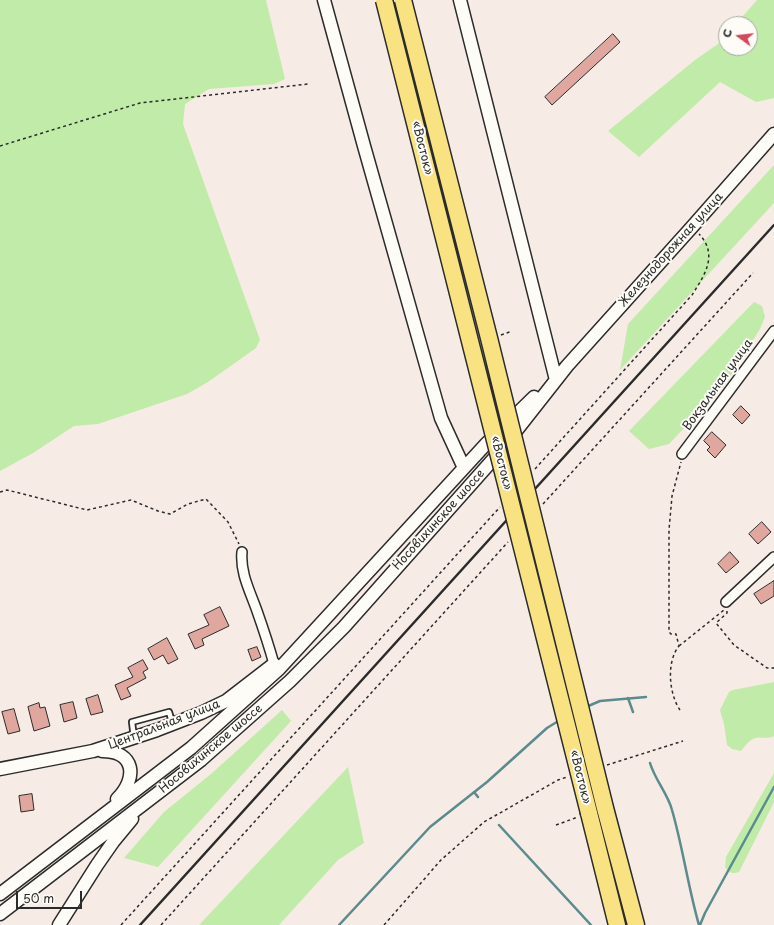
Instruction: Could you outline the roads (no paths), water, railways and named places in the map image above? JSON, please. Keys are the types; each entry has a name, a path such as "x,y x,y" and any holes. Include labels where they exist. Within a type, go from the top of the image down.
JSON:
{"highway":[{"name":"«Восток»","path":"384,0 618,925"},
{"name":"«Восток»","path":"404,0 605,808 636,925"}],"main road":[{"path":"324,0 441,418 464,468"},
{"path":"411,0 424,81"},
{"path":"460,0 555,378"},
{"name":"Железнодорожная улица","path":"567,366 774,134"},
{"name":"Носовихинское шоссе","path":"0,894 191,748 279,669 486,444 567,366"},
{"name":"Носовихинское шоссе","path":"0,914 201,760 238,729 290,681 344,627 497,455 555,378"},
{"name":"Центральная улица","path":"0,769 93,751 173,724 226,701 274,664 357,584"},
{"path":"93,751 119,753 127,760 131,772 130,780 122,795 95,822"},
{"path":"59,925 113,842 146,803"}],"street":[{"name":"Вокзальная улица","path":"682,454 774,330"},
{"path":"242,552 243,573 257,610 274,664"},
{"path":"726,602 774,557"}],"waterway":[{"path":"586,707 600,701 646,697"},
{"path":"628,698 633,712"},
{"path":"339,925 430,827 487,782 547,728 560,720"},
{"path":"650,763 668,798 672,810 699,925"},
{"path":"700,925 705,913 774,787"},
{"path":"474,792 478,797"},
{"path":"499,825 591,925"}],"railway":[{"path":"140,925 774,225"}]}
